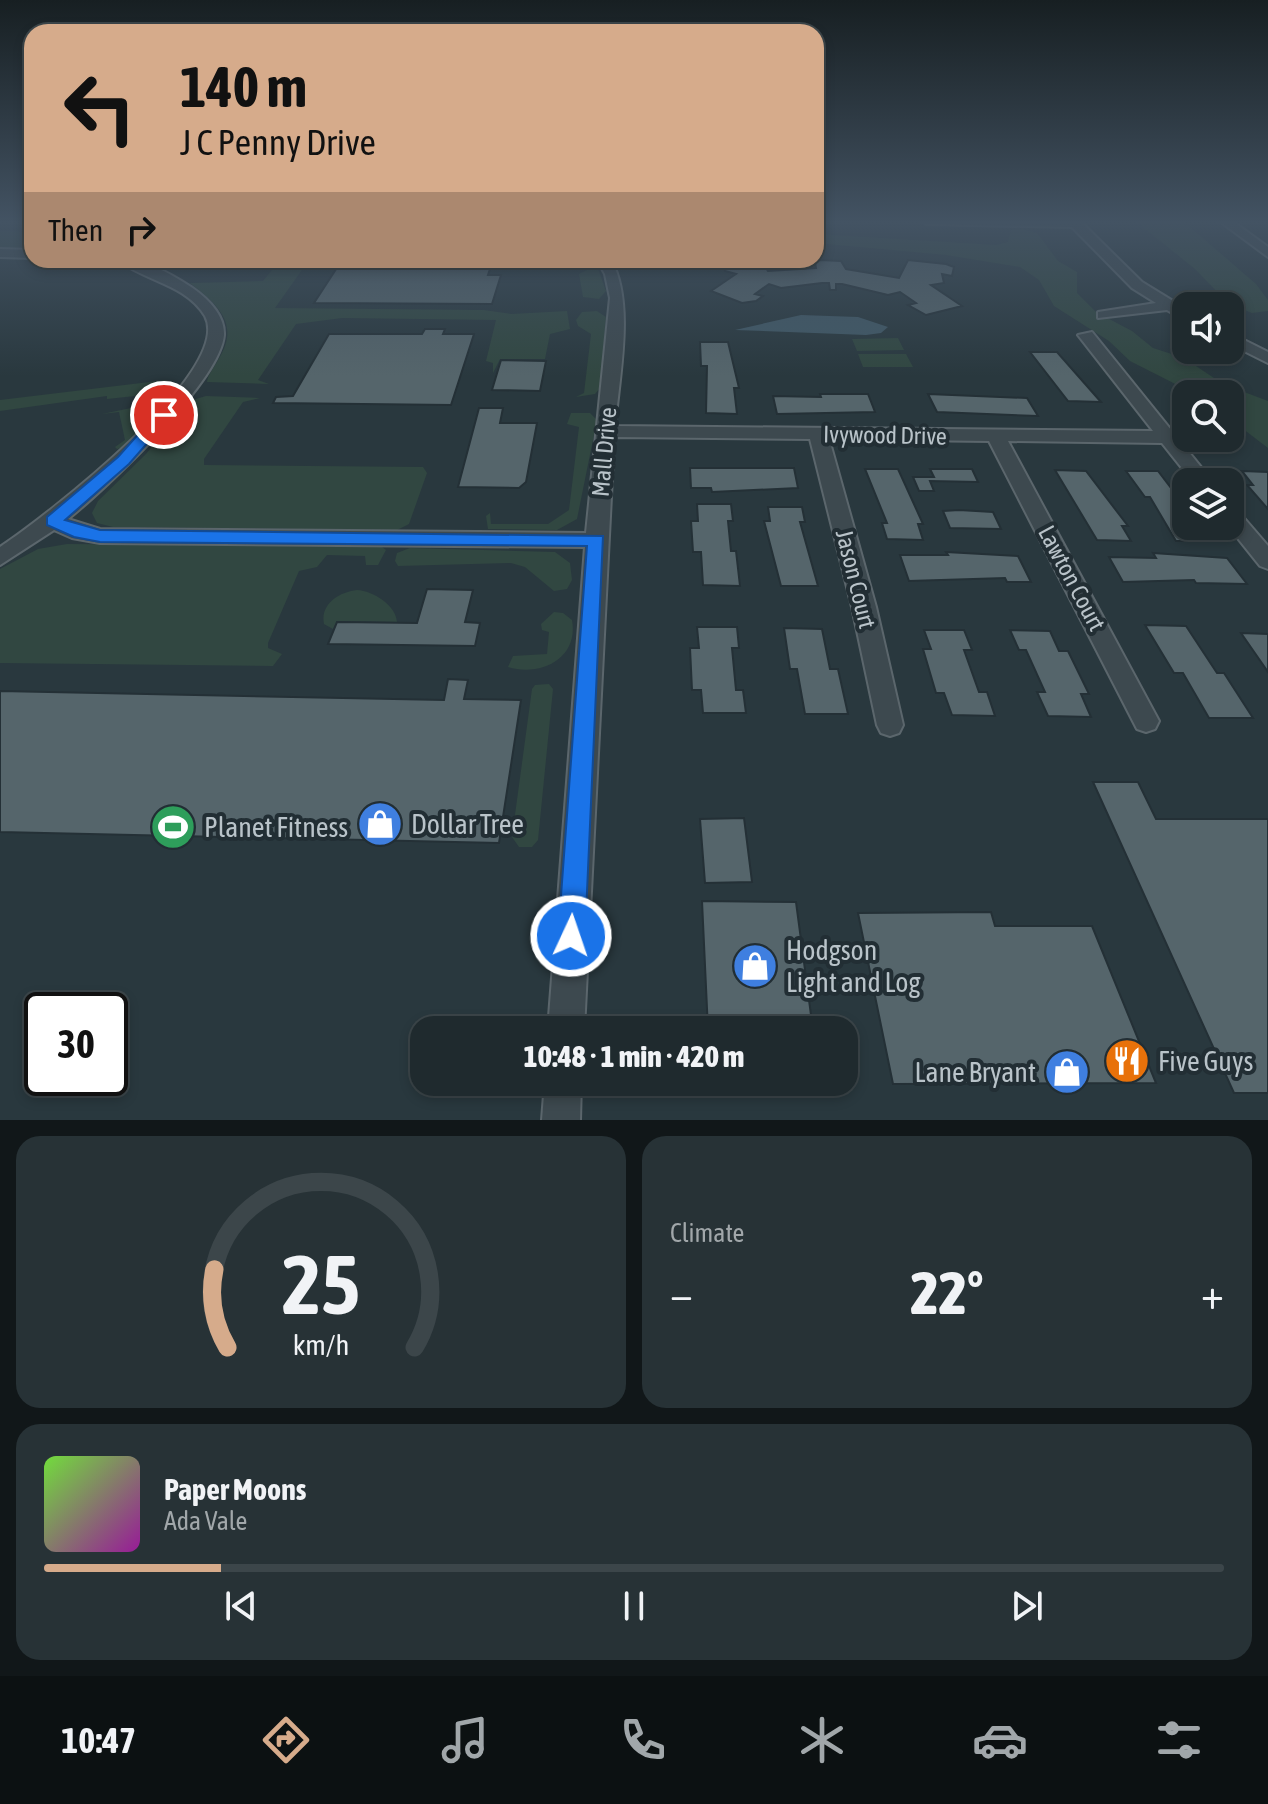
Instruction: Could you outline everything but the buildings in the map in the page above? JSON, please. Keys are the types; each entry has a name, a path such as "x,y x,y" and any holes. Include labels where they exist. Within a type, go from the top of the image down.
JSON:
{"street":[{"path":"0,557 53,521 137,447 199,372 213,347 215,321 205,307 157,272"},
{"name":"Mall Drive","path":"567,1016 596,540 617,298 611,272"},
{"path":"1124,272 1172,309"},
{"path":"1103,315 1166,306"},
{"path":"1086,335 1191,468"},
{"path":"1244,345 1267,356"},
{"name":"Ivywood Drive","path":"606,431 1165,437"},
{"name":"Jason Court","path":"818,434 864,607 890,725"},
{"name":"Lawton Court","path":"996,436 1146,721"},
{"path":"53,521 80,533 100,536 596,540"},
{"path":"1244,532 1268,561"},
{"path":"561,1120 562,1096"}],"green space":[{"path":"270,272 300,272 275,308 484,310 511,314 567,311 570,329 550,334 545,359 500,359 493,373 493,363 486,361 496,320 342,318 296,324 258,380 269,384 207,382 225,347 227,326 217,308 190,283 263,281"},
{"path":"599,272 606,291 599,299 583,297 579,274"},
{"path":"1028,272 1077,272 1077,293 1096,312 1132,331 1153,348 1172,354 1172,364 1193,364 1217,380 1172,382 1130,361 1109,341 1054,306 1039,280"},
{"path":"1198,272 1242,272 1268,300 1268,311 1252,313 1244,310 1244,292 1217,292"},
{"path":"597,311 606,317 600,388 595,394 576,397 584,393 591,334 578,326 576,320 582,312"},
{"path":"898,338 904,350 857,351 852,339"},
{"path":"858,354 906,354 913,367 863,367"},
{"path":"166,380 177,385 163,393 107,399 107,396 0,411 0,400"},
{"path":"1244,392 1268,401 1268,448 1244,430"},
{"path":"206,396 260,398 243,402 204,459 204,465 423,467 427,473 409,524 397,530 113,527 97,523 92,513 98,501 146,454 189,401"},
{"path":"131,408 146,412 148,421 129,446 117,449 115,447 125,440 119,412 102,414"},
{"path":"571,413 590,413 597,420 577,519 557,530 488,529 486,516 490,513 491,524 548,524 569,510 579,427 567,424"},
{"path":"67,544 382,547 386,550 378,565 366,565 365,556 327,555 317,567 299,571 268,643 268,648 282,654 273,666 0,663 0,569 38,549"},
{"path":"410,548 555,552 570,563 572,580 567,589 554,591 525,567 511,563 398,566 395,561 397,553"},
{"path":"357,590 383,600 393,610 397,622 337,621 333,629 324,624 325,611 332,600"},
{"path":"554,612 563,613 572,620 573,633 564,654 545,667 508,667 513,656 547,654 549,632 542,630 541,624"},
{"path":"549,684 553,689 538,840 532,847 519,847 512,837 532,689 535,685"}],"water":[{"path":"801,315 858,317 888,327 881,333 866,335 735,330"}],"place":[{"name":"Dollar Tree","path":"380,824"},
{"name":"Planet Fitness","path":"173,827"},
{"name":"Hodgson Light and Log","path":"755,966"},
{"name":"Five Guys","path":"1127,1061"},
{"name":"Lane Bryant","path":"1067,1072"}],"route":[{"path":"164,415 124,461 53,521 80,533 100,536 596,540 571,936"}]}
